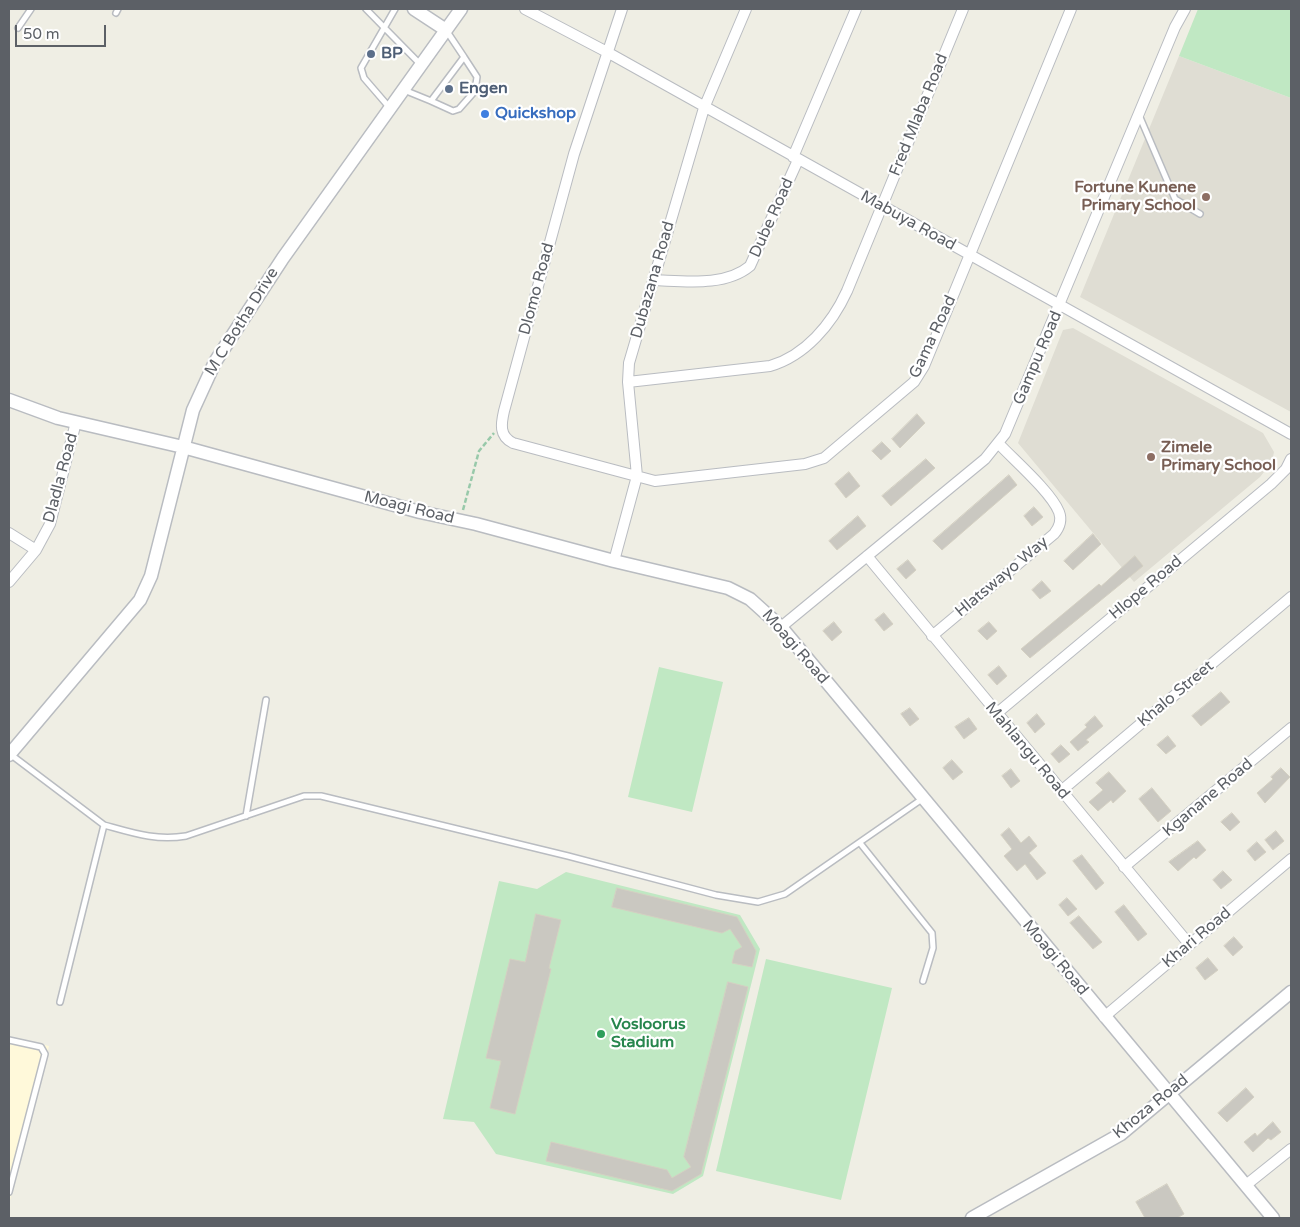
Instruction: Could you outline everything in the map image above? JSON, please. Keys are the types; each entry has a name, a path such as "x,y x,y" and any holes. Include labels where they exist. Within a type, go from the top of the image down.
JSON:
{"street":[{"path":"414,9 446,30"},
{"name":"M C Botha Drive","path":"9,754 140,600 152,576 193,410 215,362 277,266 461,9"},
{"name":"Mabuya Road","path":"525,9 607,52 1060,307 1291,434"},
{"name":"Dlomo Road","path":"502,425 569,172 622,9"},
{"name":"Dubazana Road","path":"614,561 637,476 628,382 629,363 704,108 746,9"},
{"name":"Dube Road","path":"653,280 718,279 737,275 750,266 856,9"},
{"name":"Fred Mlaba Road","path":"628,382 770,366 791,357 826,327 838,312 963,9"},
{"name":"Gama Road","path":"637,476 647,480 665,481 810,463 830,454 914,382 924,366 968,255 1071,9"},
{"name":"Gampu Road","path":"781,627 984,459 999,444 1016,413 1139,114 1185,9"},
{"name":"Moagi Road","path":"9,400 76,422 183,447 420,512 738,592 759,606 781,627 922,799 1273,1218"},
{"name":"Dladla Road","path":"9,582 36,550 50,524 76,422"},
{"path":"502,425 504,437 513,443 637,476"},
{"name":"Hlatswayo Way","path":"932,636 1054,534 1058,527 1060,517 1058,510 1047,495 999,444"},
{"name":"Hlope Road","path":"996,714 1271,484 1286,469 1291,459"},
{"path":"9,533 36,550"},
{"name":"Mahlangu Road","path":"867,556 996,714 1189,944"},
{"name":"Khalo Street","path":"1061,791 1291,598"},
{"name":"Kganane Road","path":"1124,867 1291,728"},
{"name":"Khari Road","path":"1104,1017 1291,859"},
{"name":"Khoza Road","path":"972,1218 1121,1134 1291,992"},
{"path":"1246,1185 1291,1149"}],"lane":[{"path":"18,28 31,9"},
{"path":"366,9 422,65"},
{"path":"390,108 362,74 363,63 395,9"},
{"path":"404,89 453,110 459,109 478,87 477,77 446,30"},
{"path":"431,101 464,56"},
{"path":"1139,114 1175,199 1200,214"},
{"path":"246,816 266,700"},
{"path":"9,754 104,825 142,836 170,839 304,796 320,796 568,856 716,895 758,902 786,894 922,799"},
{"path":"60,1002 104,825"},
{"path":"860,842 932,933 933,948 924,981"},
{"path":"9,1040 41,1047 45,1054 9,1192"}],"path":[{"path":"460,521 479,451 486,440 502,425"}],"shaded area":[{"name":"Fortune Kunene Primary School","path":"1179,56 1291,98 1291,412 1080,297"},
{"name":"Zimele Primary School","path":"1073,328 1263,433 1274,452 1272,462 1260,477 1134,582 1018,443 1063,330"},
{"path":"9,1037 49,1046 9,1204"}],"green space":[{"path":"1198,9 1291,9 1291,98 1179,56"},
{"path":"659,667 723,682 692,812 628,797"},
{"name":"Vosloorus Stadium","path":"566,872 740,915 760,949 703,1176 673,1194 496,1154 474,1122 443,1119 499,881 537,889"},
{"path":"766,959 892,988 841,1200 716,1171"}],"building":[{"path":"917,414 925,423 900,448 892,439"},
{"path":"882,442 891,451 881,460 872,451"},
{"path":"926,459 935,468 891,506 882,496"},
{"path":"849,472 860,486 846,498 835,484"},
{"path":"1009,475 1017,485 942,550 933,541"},
{"path":"1034,507 1043,517 1032,526 1024,516"},
{"path":"858,516 866,526 837,550 829,541"},
{"path":"1093,534 1101,544 1073,570 1064,561"},
{"path":"1135,556 1143,566 1030,658 1021,649 1099,584 1101,586"},
{"path":"908,560 916,570 906,579 897,569"},
{"path":"1042,581 1051,591 1040,599 1032,590"},
{"path":"884,613 893,624 884,631 875,620"},
{"path":"834,622 842,632 832,641 823,631"},
{"path":"989,622 997,631 987,640 978,631"},
{"path":"999,666 1007,676 997,685 988,675"},
{"path":"1221,692 1230,702 1201,726 1192,716"},
{"path":"910,708 919,719 910,726 901,714"},
{"path":"1037,714 1045,724 1035,733 1027,723"},
{"path":"1095,716 1103,726 1086,740 1089,742 1078,751 1070,742 1087,727 1085,725"},
{"path":"969,718 977,729 964,739 955,727"},
{"path":"1168,736 1176,746 1166,754 1157,745"},
{"path":"1061,745 1070,754 1059,763 1051,754"},
{"path":"952,760 963,772 953,780 943,768"},
{"path":"1281,768 1290,777 1265,803 1257,793 1273,779 1271,777"},
{"path":"1011,769 1020,781 1011,788 1002,776"},
{"path":"1109,772 1126,791 1113,803 1111,800 1098,811 1089,802 1103,790 1096,783"},
{"path":"1152,788 1171,811 1158,822 1139,799"},
{"path":"1232,813 1240,822 1230,831 1221,822"},
{"path":"1009,828 1021,843 1029,836 1037,846 1029,853 1046,873 1037,880 1025,864 1017,871 1004,856 1012,849 1001,835"},
{"path":"1276,831 1284,841 1273,850 1265,840"},
{"path":"1198,841 1206,850 1196,859 1194,857 1178,871 1169,862"},
{"path":"1257,842 1266,852 1255,861 1247,851"},
{"path":"1082,855 1104,883 1096,890 1073,861"},
{"path":"1223,871 1232,880 1221,889 1213,880"},
{"path":"617,888 737,917 756,951 752,967 732,963 735,951 742,947 730,929 722,933 612,907"},
{"path":"1067,898 1077,909 1068,916 1059,905"},
{"path":"1124,905 1147,934 1138,941 1115,912"},
{"path":"536,914 561,920 549,968 551,969 515,1114 490,1108 501,1061 486,1058 510,959 525,962"},
{"path":"1079,916 1102,942 1093,949 1070,923"},
{"path":"1234,937 1243,947 1233,956 1224,946"},
{"path":"1208,958 1218,970 1205,980 1196,968"},
{"path":"728,982 748,987 701,1174 672,1191 546,1161 551,1142 667,1170 672,1178 691,1167 684,1157"},
{"path":"1246,1088 1254,1097 1227,1122 1218,1113"},
{"path":"1273,1122 1281,1132 1271,1140 1268,1138 1253,1152 1244,1142 1255,1133 1257,1136"},
{"path":"1167,1184 1184,1214 1177,1218 1145,1218 1136,1202"}],"place":[{"name":"BP","path":"371,54"},
{"name":"Engen","path":"449,89"},
{"name":"Quickshop","path":"485,114"},
{"name":"Fortune Kunene Primary School","path":"1206,197"},
{"name":"Zimele Primary School","path":"1151,457"},
{"name":"Vosloorus Stadium","path":"601,1034"}]}
